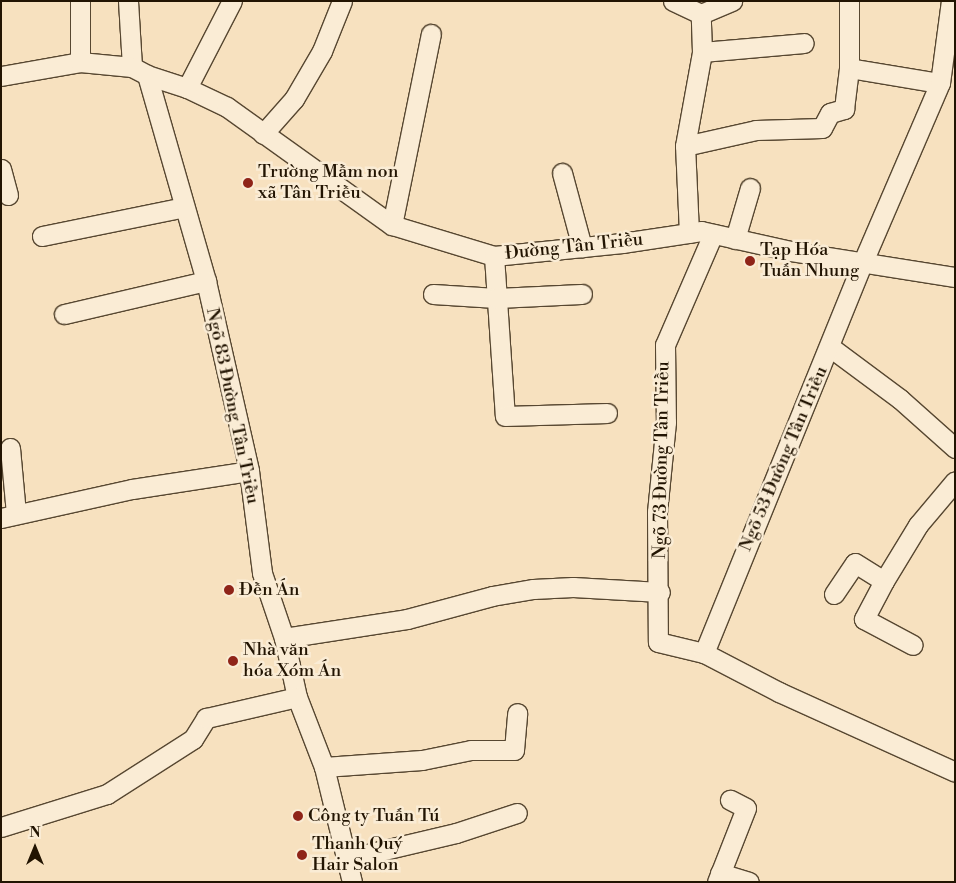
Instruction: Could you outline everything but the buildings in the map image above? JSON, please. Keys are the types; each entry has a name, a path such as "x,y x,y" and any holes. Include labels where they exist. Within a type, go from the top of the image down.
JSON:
{"street":[{"path":"80,1 80,62"},
{"name":"Ngõ 83 Đường Tân Triều","path":"128,1 139,71 206,281 249,471 262,573 284,638 297,697 324,767 352,882"},
{"path":"187,88 232,1"},
{"path":"264,134 294,99 322,51 342,1"},
{"path":"673,1 701,14 732,1"},
{"path":"685,146 756,130 822,128 830,113 844,109 849,68 849,1"},
{"name":"Ngõ 53 Đường Tân Triều","path":"704,654 830,347 862,264 940,83 951,1"},
{"path":"688,233 685,146 702,52 701,14"},
{"path":"392,225 431,34"},
{"path":"702,52 804,43"},
{"name":"Đường Tân Triều","path":"1,76 80,62 139,71 187,88 226,108 392,225 494,256 688,233 713,234 862,264 955,277"},
{"path":"849,68 940,83"},
{"path":"1,168 8,195"},
{"path":"562,173 582,247"},
{"path":"735,239 750,188"},
{"path":"42,236 184,208"},
{"name":"Ngõ 73 Đường Tân Triều","path":"713,234 665,345 666,422 657,512 660,592 658,642 704,654 779,692 955,771"},
{"path":"494,256 505,416 607,413"},
{"path":"64,314 206,281"},
{"path":"433,294 496,298 582,294"},
{"path":"830,347 900,399 955,448"},
{"path":"10,448 9,516 132,489 249,471"},
{"path":"913,645 864,619 884,581 918,525 955,481"},
{"path":"834,594 854,562 884,581"},
{"path":"284,638 407,619 492,596 533,589 573,587 660,592"},
{"path":"1,827 107,794 193,739 206,718 297,697"},
{"path":"324,767 422,760 471,750 514,750 517,713"},
{"path":"730,800 746,808 719,878 749,882"},
{"path":"346,859 456,833 517,813"}],"place":[{"name":"Trường Mầm non xã Tân Triều","path":"248,183"},
{"name":"Tạp Hóa Tuấn Nhung","path":"750,261"},
{"name":"Đền Án","path":"229,590"},
{"name":"Nhà văn hóa Xóm Án","path":"233,661"},
{"name":"Công ty Tuấn Tú","path":"298,816"},
{"name":"Thanh Quý Hair Salon","path":"302,855"}]}
